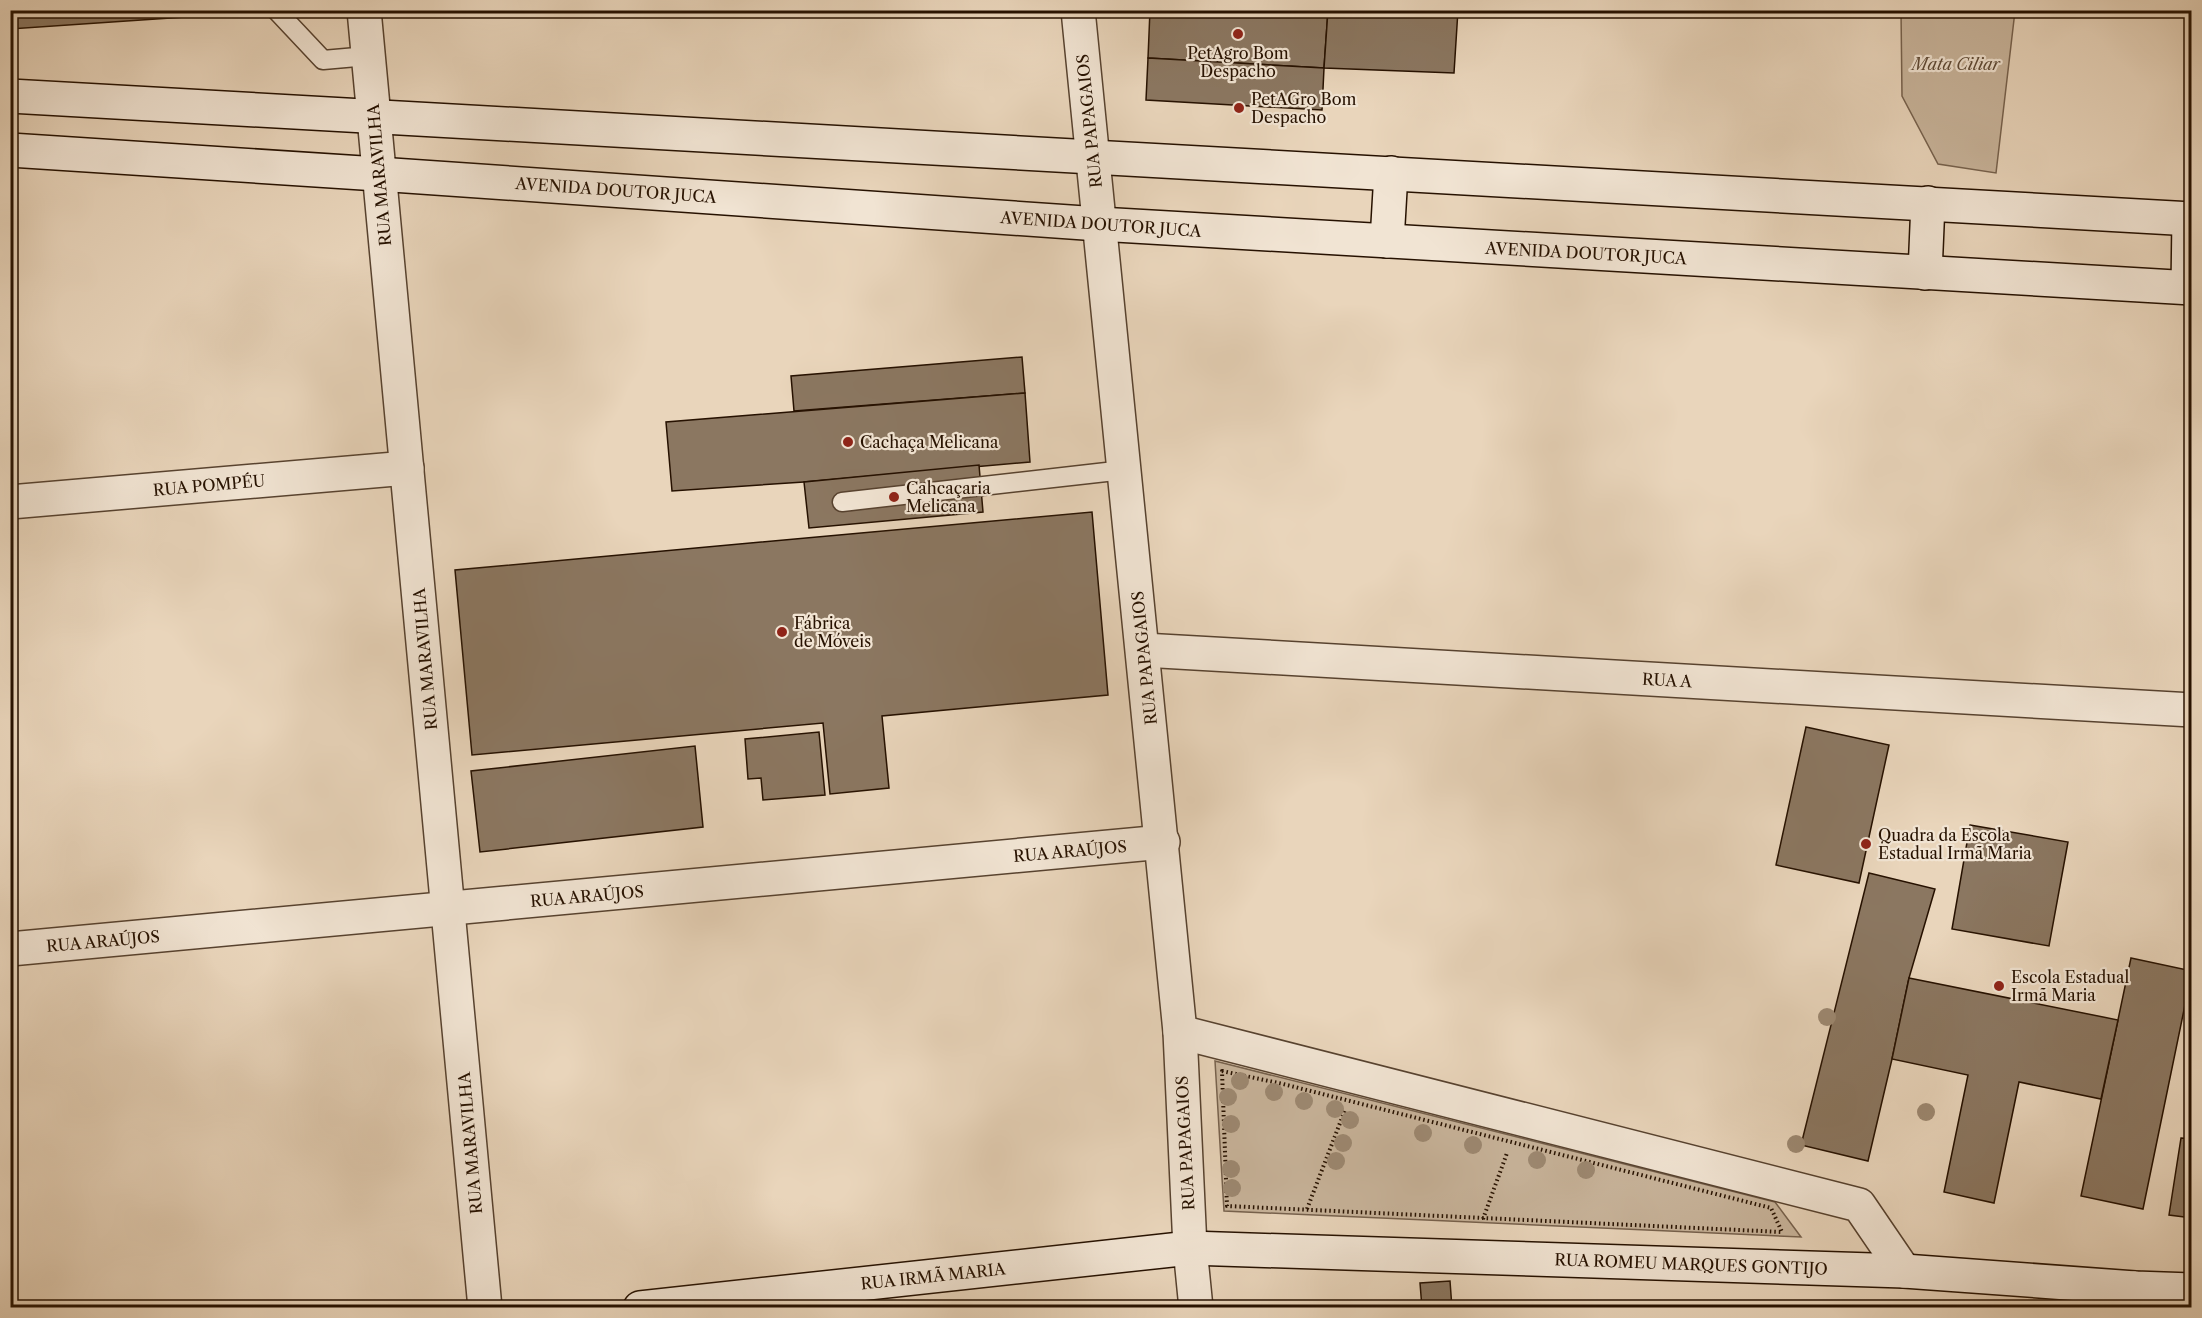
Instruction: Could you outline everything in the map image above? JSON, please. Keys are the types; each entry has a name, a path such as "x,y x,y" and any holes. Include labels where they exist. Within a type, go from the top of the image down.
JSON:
{"street":[{"name":"RUA MARAVILHA","path":"364,10 485,1308"},
{"name":"RUA PAPAGAIOS","path":"1078,10 1180,1032 1190,1248 1196,1308"},
{"path":"10,96 2190,218 2190,288"},
{"name":"AVENIDA DOUTOR JUCA","path":"10,150 1099,224 2190,288"},
{"path":"1387,241 1391,173"},
{"path":"1925,273 1928,203"},
{"name":"RUA POMPÉU","path":"10,502 407,468"},
{"name":"RUA A","path":"1143,650 2192,710"},
{"name":"RUA ARAÚJOS","path":"10,949 1162,842"},
{"path":"1180,1032 1515,1130 1859,1205 1904,1271"},
{"name":"RUA ROMEU MARQUES GONTIJO","path":"1190,1248 1904,1271 2134,1288 2192,1290"},
{"name":"RUA IRMÃ MARIA","path":"640,1308 1190,1248"},
{"path":"2097,1308 2134,1288"}],"lane":[{"path":"276,10 323,60 368,56"},
{"path":"842,502 1124,470"}],"path":[{"path":"1222,1071 1348,1101 1515,1130 1771,1208 1782,1232 1227,1206 1222,1071"},
{"path":"1307,1209 1348,1101"},
{"path":"1468,1257 1515,1130"}],"green space":[{"name":"Mata Ciliar","path":"1901,11 2015,11 1996,173 1938,164 1902,96"},
{"path":"1215,1061 1775,1202 1801,1237 1224,1211"}],"building":[{"path":"10,10 213,10 214,15 10,29"},
{"name":"PetAgro Bom Despacho","path":"1150,10 1328,10 1324,68 1148,58"},
{"path":"1328,10 1458,10 1454,73 1324,68"},
{"path":"1148,58 1324,68 1322,110 1146,100"},
{"path":"1022,357 1025,393 794,411 791,376"},
{"name":"Cachaça Melicana","path":"1025,393 1030,462 672,491 666,422"},
{"name":"Cahcaçaria Melicana","path":"979,465 983,512 809,528 804,482"},
{"name":"Fábrica de Móveis","path":"1092,512 1108,695 882,716 889,788 830,794 823,723 472,755 455,570"},
{"path":"1806,727 1889,745 1859,883 1776,865"},
{"path":"819,732 825,795 763,800 761,778 748,779 745,739"},
{"path":"695,746 703,827 480,852 471,771"},
{"path":"1970,825 2068,842 2049,946 1952,929"},
{"path":"1869,873 1935,889 1909,978 1868,1161 1801,1145"},
{"path":"2131,958 2192,971 2143,1209 2081,1196"},
{"path":"1909,978 2118,1020 2101,1099 2019,1082 1994,1203 1944,1192 1968,1075 1892,1059"},
{"path":"2181,1138 2192,1139 2192,1218 2169,1215"},
{"path":"1450,1281 1452,1308 1422,1308 1420,1283"}],"place":[{"name":"PetAgro Bom Despacho","path":"1238,34"},
{"name":"PetAGro Bom Despacho","path":"1239,108"},
{"name":"Cachaça Melicana","path":"848,442"},
{"name":"Cahcaçaria Melicana","path":"894,497"},
{"name":"Fábrica de Móveis","path":"782,632"},
{"name":"Quadra da Escola Estadual Irmã Maria","path":"1866,844"},
{"name":"Escola Estadual Irmã Maria","path":"1999,986"}]}
